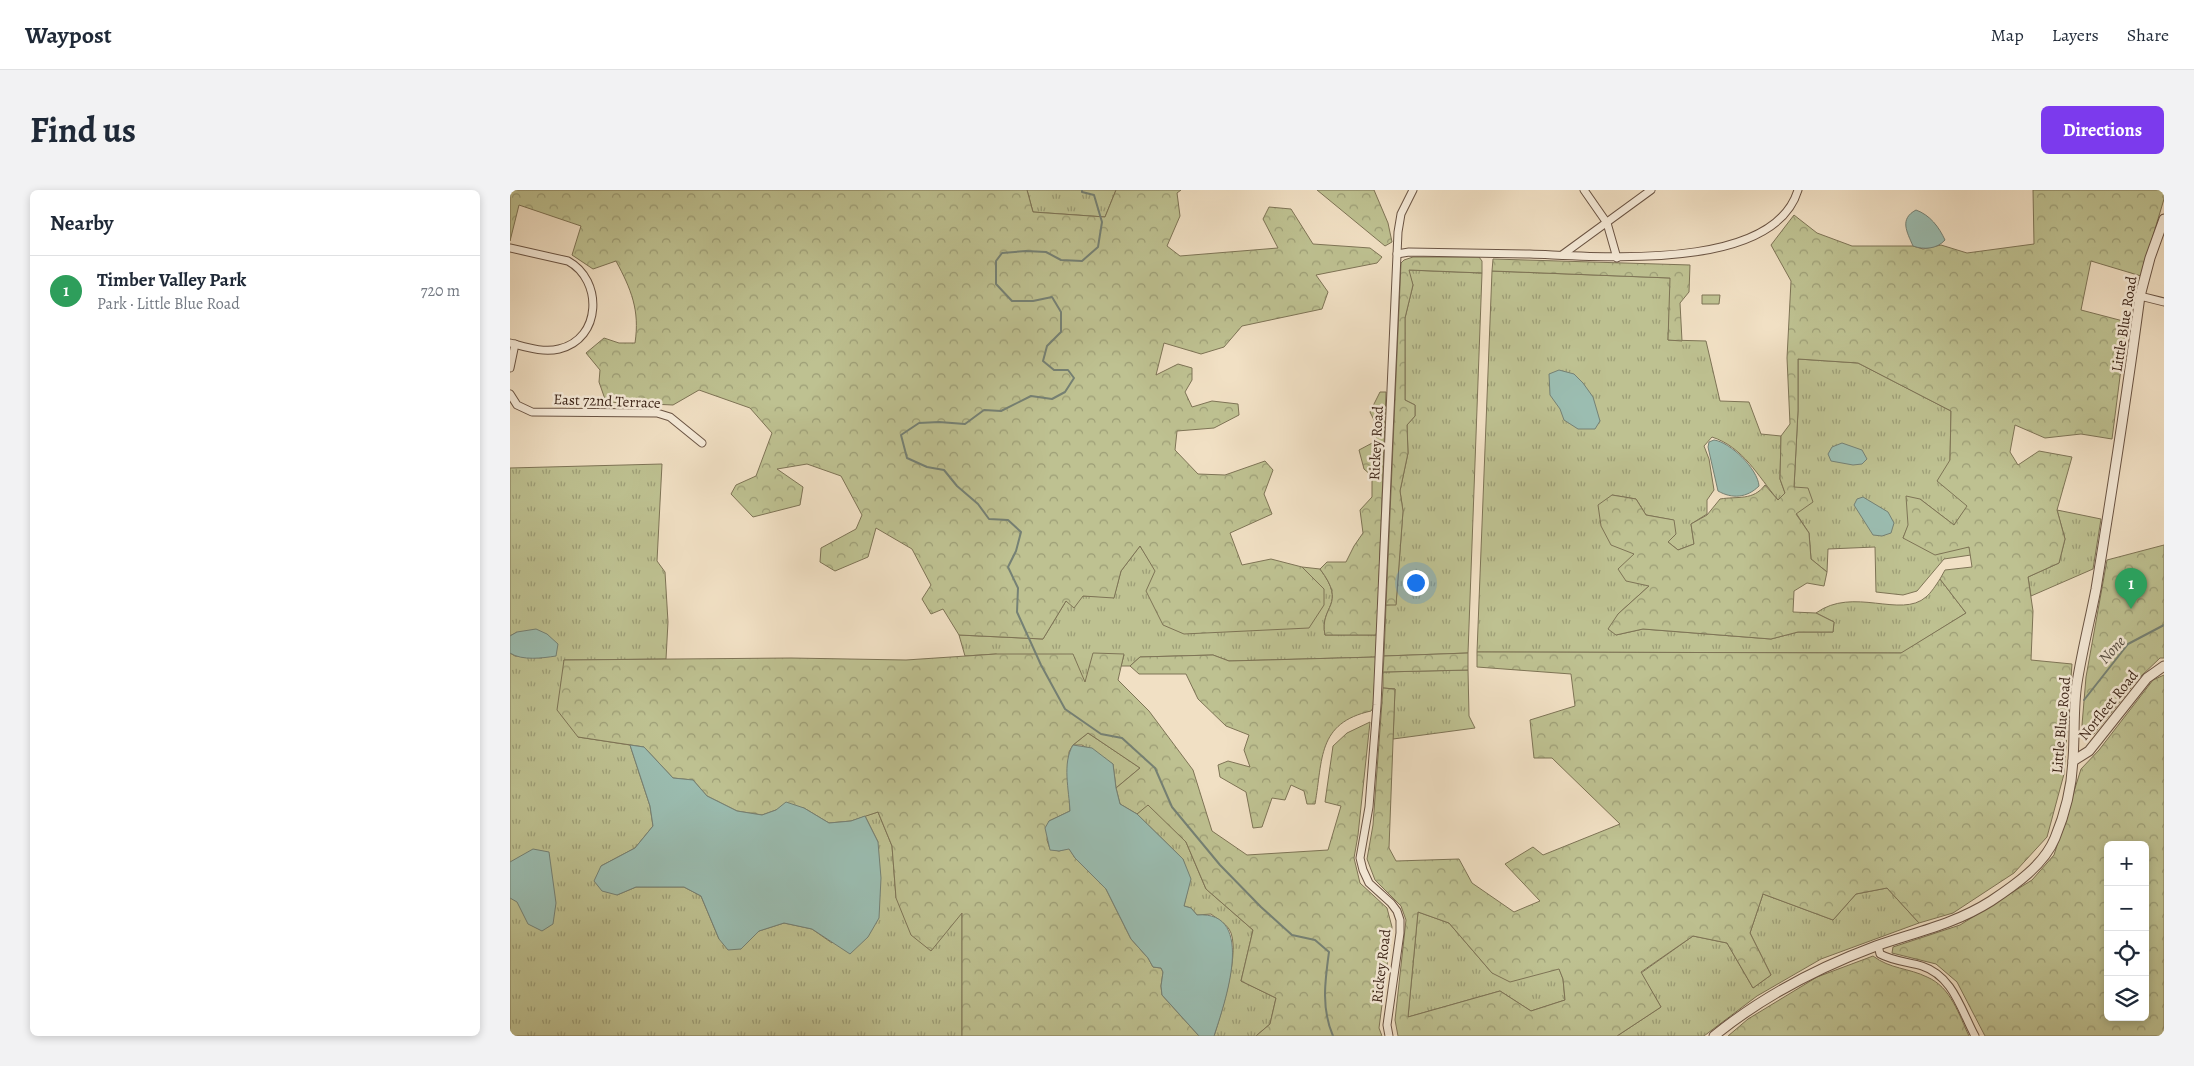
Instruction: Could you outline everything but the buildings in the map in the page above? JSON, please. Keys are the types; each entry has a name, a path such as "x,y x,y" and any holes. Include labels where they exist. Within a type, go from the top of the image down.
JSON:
{"street":[{"name":"Rickey Road","path":"1389,1036 1387,1025 1400,933 1400,920 1392,903 1366,879 1360,858 1369,806 1377,705 1397,254 1401,214 1412,190"},
{"path":"1584,190 1607,223 1617,258"},
{"path":"1562,255 1651,190"},
{"path":"1397,254 1428,252 1617,258 1668,256 1734,244 1776,221 1786,211 1797,193"},
{"name":"Little Blue Road","path":"1714,1036 1753,1006 1818,969 1878,945 1934,928 1962,917 1991,900 2025,875 2046,855 2055,837 2068,795 2073,761 2075,699 2095,591 2140,296 2150,258 2164,219"},
{"path":"510,248 572,263 583,272 592,290 593,312 587,330 574,343 557,350 541,350 513,344 510,368"},
{"path":"2140,296 2164,302"},
{"name":"East 72nd Terrace","path":"510,394 517,405 532,412 657,413 674,420 702,443"},
{"name":"Norfleet Road","path":"2073,761 2089,752 2147,678 2164,666"},
{"path":"1878,945 1880,954 1888,958 1923,966 1941,977 1954,993 1975,1036"}],"green space":[{"path":"510,190 1027,190 1033,212 1105,217 1116,190 1181,190 1177,193 1180,216 1167,246 1180,256 1278,248 1263,219 1269,207 1291,209 1313,244 1370,248 1382,257 1377,263 1316,275 1328,292 1322,309 1242,326 1224,347 1201,354 1164,343 1156,375 1178,364 1192,368 1192,380 1185,392 1192,407 1212,401 1238,404 1239,415 1214,428 1177,431 1175,450 1198,474 1225,475 1265,461 1273,470 1264,494 1272,514 1230,533 1242,565 1271,559 1302,567 1324,589 1324,605 1309,628 1184,634 1163,625 1146,591 1155,571 1140,546 1121,571 1114,598 1083,596 1074,608 1066,601 1043,639 959,635 943,609 931,614 922,599 931,585 912,549 876,528 868,557 835,571 820,562 821,548 856,529 862,515 841,476 807,464 777,469 803,487 800,505 753,517 731,494 736,485 756,476 772,433 750,408 699,390 673,405 606,402 599,382 600,370 586,353 604,338 619,343 635,343 635,310 626,281 616,261 593,269 572,255 581,226 519,205 510,241"},
{"path":"1027,190 1116,190 1105,217 1033,212"},
{"path":"1317,190 1374,190 1388,223 1392,242 1385,246"},
{"path":"2033,190 2164,190 2164,199 2141,276 2091,261 2081,310 2127,322 2112,439 2081,434 2045,438 2015,425 2010,452 2018,465 2039,451 2072,457 2057,510 2065,539 2059,563 2028,577 2033,611 2031,660 2072,664 2064,774 2047,837 2014,873 1953,913 1919,923 1887,888 1856,894 1833,920 1763,894 1750,933 1771,975 1753,988 1727,943 1693,936 1641,972 1661,1007 1617,1036 1398,1036 1395,1020 1406,920 1401,906 1375,880 1367,859 1373,825 1383,688 1395,689 1389,848 1396,861 1459,859 1472,883 1514,912 1540,901 1505,864 1533,847 1543,855 1620,824 1552,758 1534,758 1530,720 1575,706 1571,674 1477,667 1477,652 1901,653 1966,613 1940,579 1945,570 1972,567 1969,547 1935,555 1903,538 1908,525 1906,496 1920,499 1954,525 1967,506 1937,481 1950,460 1951,411 1858,363 1798,359 1798,411 1794,487 1808,488 1813,502 1796,514 1809,533 1811,559 1827,572 1824,586 1807,583 1794,591 1793,612 1816,613 1834,622 1833,632 1798,632 1771,639 1643,629 1616,635 1608,629 1618,614 1649,586 1626,581 1618,569 1634,554 1611,545 1601,526 1598,505 1612,495 1636,499 1646,515 1674,520 1676,534 1668,542 1678,550 1694,544 1691,524 1707,515 1720,499 1750,496 1765,485 1778,500 1785,493 1780,479 1781,436 1790,424 1787,358 1791,281 1771,245 1794,215 1817,233 1852,246 1913,246 1923,249 1941,245 1967,253 2034,244","holes":["1418,912 1449,923 1492,973 1510,982 1559,969 1563,979 1565,1000 1531,1011 1500,991 1408,1017"]},
{"path":"1413,257 1479,257 1482,261 1482,273 1409,270 1413,285 1405,318 1405,400 1415,405 1415,416 1407,425 1408,453 1400,491 1403,511 1396,605 1386,605 1401,263"},
{"path":"1493,259 1690,265 1689,292 1680,303 1682,341 1668,340 1670,278 1492,271"},
{"path":"1408,270 1482,273 1468,653 1384,656 1386,605 1396,604 1403,511 1400,491 1408,453 1407,425 1415,416 1415,405 1405,400 1405,318 1413,285"},
{"path":"1492,271 1671,278 1668,340 1706,341 1720,401 1749,402 1761,434 1781,436 1780,479 1785,493 1778,500 1757,472 1741,455 1733,448 1712,437 1704,446 1709,459 1714,490 1707,500 1707,514 1691,524 1694,544 1678,550 1668,542 1673,520 1646,515 1636,499 1612,495 1634,554 1649,586 1618,614 1616,635 1643,629 1771,639 1798,632 1833,632 1834,622 1816,613 1830,605 1845,602 1890,605 1916,603 1928,595 1940,579 1966,613 1902,653 1477,652"},
{"path":"1702,295 1720,295 1719,304 1702,304"},
{"path":"1798,359 1858,363 1951,411 1950,460 1968,506 1954,525 1920,499 1903,538 1969,547 1971,555 1944,559 1917,591 1903,595 1876,592 1875,547 1828,549 1827,572 1811,559 1809,533 1796,513 1794,488 1798,411"},
{"path":"1380,392 1386,392 1377,635 1325,635 1324,625 1331,605 1332,591 1320,569 1327,562 1346,562 1363,533 1360,510 1372,497 1372,476 1364,469 1359,450 1376,441 1378,428 1370,412"},
{"path":"662,464 657,561 665,572 668,622 666,659 564,660 578,737 630,745 650,806 653,826 635,848 601,866 617,895 636,887 684,887 701,896 719,939 741,949 759,931 784,923 812,929 832,943 878,842 865,816 878,812 892,846 896,898 962,912 962,1036 510,1036 510,653 515,656 542,658 517,632 510,636 510,468"},
{"path":"2057,510 2101,519 2093,569 2031,596 2028,577 2059,563 2065,539"},
{"path":"2164,545 2164,658 2160,658 2137,680 2094,734 2085,738 2082,725 2086,677 2107,560"},
{"path":"1140,546 1156,571 1324,589 1302,567 1320,569 1332,591 1331,605 1324,625 1325,635 1377,635 1376,657 1229,661 1213,655 1140,657 1130,666 1121,666 1124,655 1085,683 996,654 965,656 959,635 1043,639 1066,601 1083,596 1114,597 1121,571"},
{"path":"1093,653 1124,654 1118,680 1149,711 1193,770 1212,831 1247,855 1328,850 1341,806 1325,802 1333,746 1347,733 1370,722 1354,858 1360,883 1387,908 1392,927 1379,1028 1382,1036 1256,1036 1270,1024 1276,998 1241,981 1253,930 1206,889 1186,842 1148,805 1137,814 1120,804 1116,788 1140,768 1088,733 1073,745 1069,752 1070,811 1049,821 1047,840 1050,849 1059,851 1069,848 1075,858 1106,889 1131,939 1148,958 1153,967 1161,968 1163,972 1162,995 1199,1036 962,1036 962,913 931,951 911,935 896,898 892,846 878,812 851,821 829,823 804,808 776,810 762,815 737,811 707,796 693,780 673,778 644,747 578,737 557,710 564,660 791,658 906,660 996,654 1073,654 1085,682"},
{"path":"1468,653 1468,670 1383,672 1384,656"},
{"path":"1213,655 1229,661 1376,657 1373,708 1371,711 1353,717 1341,724 1332,734 1322,758 1315,804 1307,804 1304,791 1291,785 1285,800 1272,798 1262,827 1253,828 1246,792 1220,777 1218,765 1228,761 1250,767 1244,750 1249,735 1226,726 1198,699 1186,674 1139,674 1130,666 1140,657"},
{"path":"1468,670 1469,716 1475,728 1393,739 1395,689 1383,688 1383,672"},
{"path":"2164,675 2164,1036 1985,1036 1957,982 1936,964 1892,953 1893,947 1960,925 2032,880 2054,855 2081,769 2099,750 2153,680"},
{"path":"1088,733 1140,768 1116,788 1113,764 1082,745 1073,745"},
{"path":"1148,804 1186,842 1206,889 1253,930 1241,981 1276,998 1270,1024 1256,1036 1214,1036 1232,965 1232,938 1229,929 1211,914 1197,915 1191,908 1184,906 1189,883 1183,859 1137,814"},
{"path":"1887,888 1919,923 1821,959 1757,996 1704,1036 1617,1036 1661,1007 1641,973 1693,936 1727,943 1753,988 1771,975 1750,933 1763,894 1833,920 1856,894"},
{"path":"1418,912 1449,923 1492,973 1559,968 1563,979 1565,1000 1531,1011 1500,991 1408,1017"},
{"path":"1873,956 1886,964 1927,977 1942,987 1958,1011 1969,1036 1728,1036 1748,1019 1817,977"}],"water":[{"path":"1916,210 1930,218 1937,226 1945,240 1942,243 1930,248 1913,246 1907,231 1906,222 1908,217"},
{"path":"1559,370 1574,374 1593,397 1600,421 1595,429 1578,429 1564,420 1560,409 1550,395 1549,374"},
{"path":"1714,440 1728,446 1742,457 1754,472 1759,486 1750,493 1739,496 1723,494 1718,491 1708,447 1709,442"},
{"path":"1842,443 1862,450 1867,459 1862,464 1853,465 1831,461 1828,454 1832,447"},
{"path":"1863,497 1888,512 1894,523 1891,533 1882,536 1873,535 1854,505 1857,499"},
{"path":"536,629 547,634 558,644 556,656 526,658 510,653 510,636 517,632"},
{"path":"630,745 644,747 673,778 693,780 707,796 737,811 762,815 776,810 786,802 804,808 829,823 851,821 865,816 878,842 881,878 879,918 868,937 850,954 812,929 784,923 759,931 741,949 728,950 719,939 701,896 684,887 636,887 617,895 602,891 594,881 601,866 635,848 653,826 650,806"},
{"path":"1073,745 1092,748 1113,764 1120,804 1137,814 1183,859 1191,879 1184,906 1191,908 1197,915 1216,917 1227,927 1232,943 1232,962 1229,983 1214,1036 1199,1036 1162,995 1163,972 1161,968 1153,967 1148,958 1131,939 1106,889 1075,858 1069,849 1050,850 1045,828 1049,821 1070,811 1067,768"},
{"path":"533,849 549,852 556,903 553,924 542,931 528,924 517,902 510,898 510,862"}],"waterway":[{"path":"1082,190 1082,192 1094,195 1102,222 1098,247 1082,261 1061,260 1046,252 1026,251 1002,253 996,261 996,284 1012,301 1033,301 1052,297 1061,312 1061,332 1047,346 1043,361 1054,370 1068,370 1074,378 1065,392 1052,399 1031,396 1001,411 984,410 965,424 919,423 901,435 907,458 927,467 944,470 957,486 978,504 989,519 1008,520 1021,532 1016,551 1008,567 1018,588 1017,612 1041,665 1065,709 1101,734 1122,738 1155,768 1172,807 1220,865 1261,907 1292,935 1315,940 1329,952 1325,984 1325,1005 1333,1036"},
{"name":"None","path":"2084,700 2128,644 2164,625"}],"place":[{"name":"Timber Valley Park","path":"2131,609"}]}
